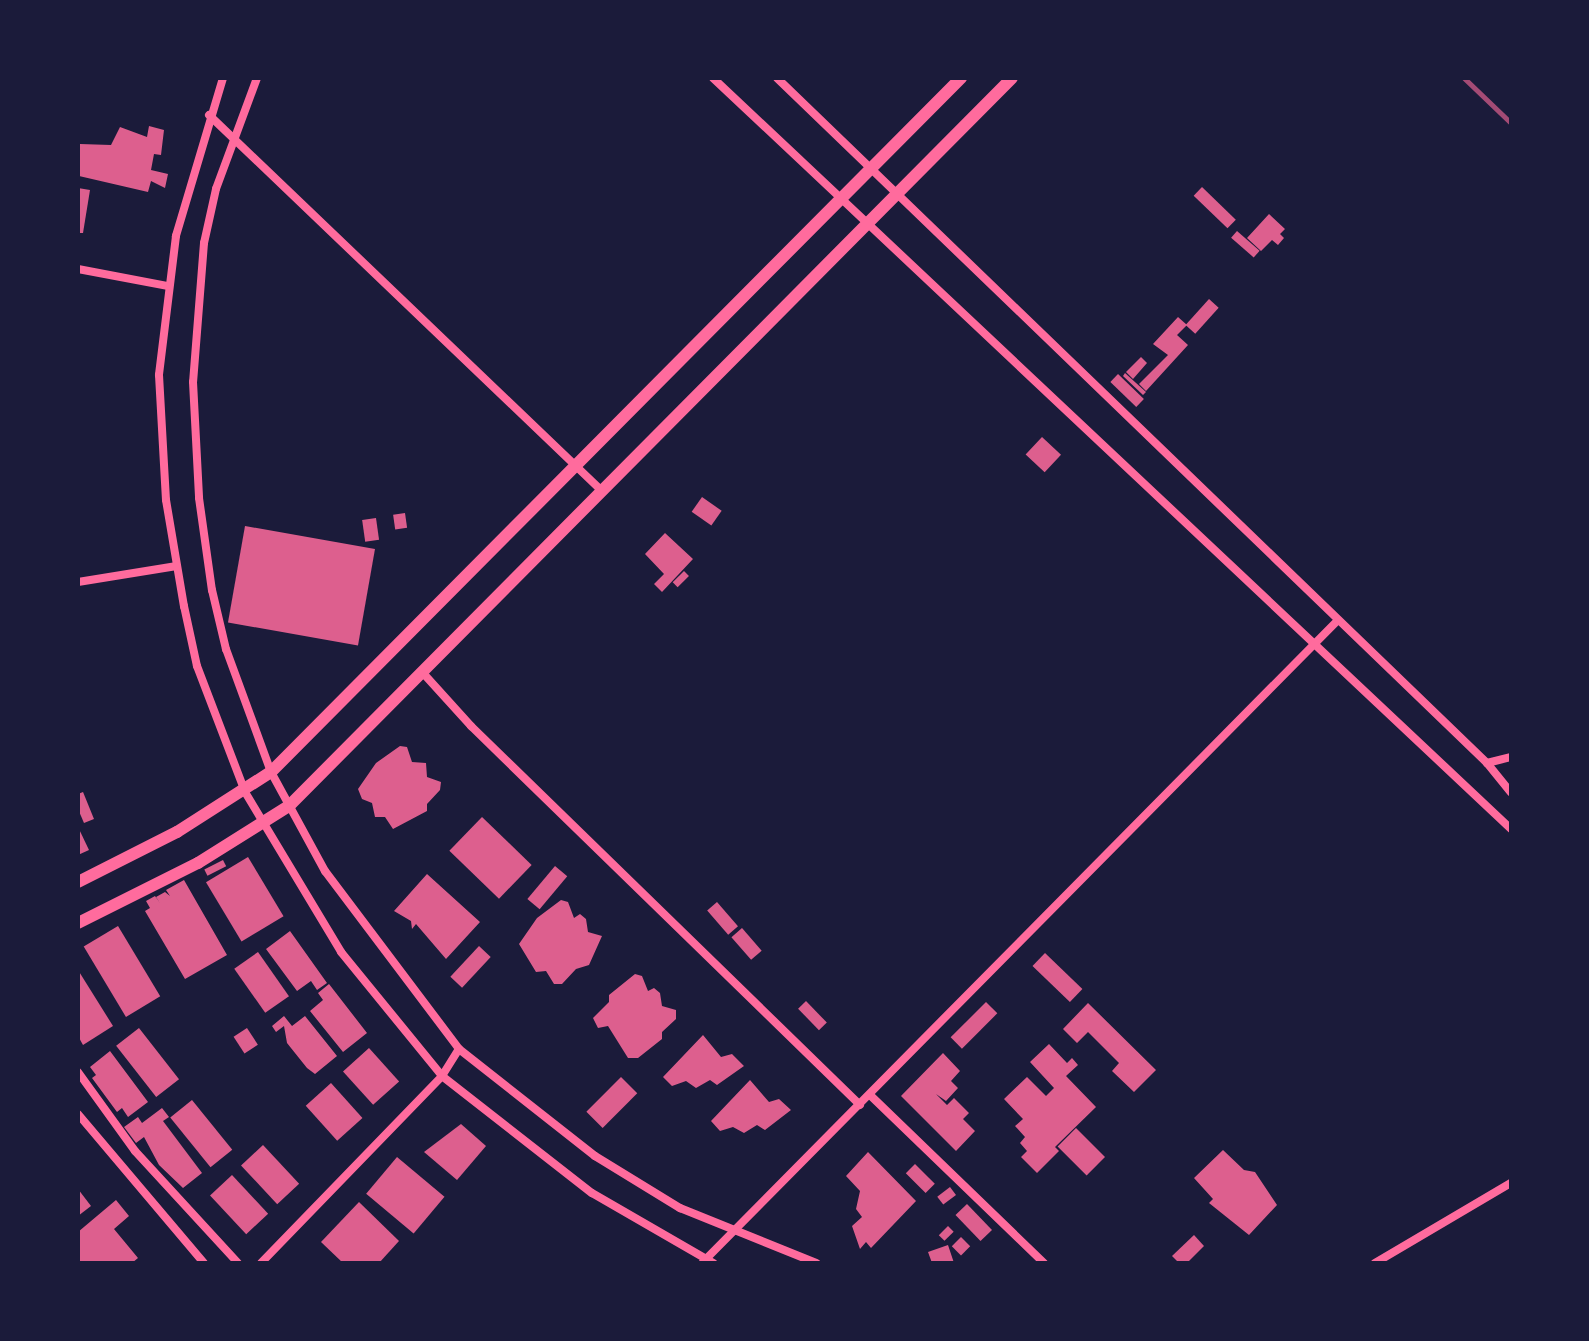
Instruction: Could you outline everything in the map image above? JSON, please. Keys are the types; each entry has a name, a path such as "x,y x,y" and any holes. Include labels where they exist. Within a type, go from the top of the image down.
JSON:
{"street":[{"path":"223,78 209,115 176,236 159,375 166,500 197,666 245,792 261,826 341,952 442,1076 592,1193 707,1262 1337,621"},
{"path":"257,78 234,137 204,243 193,382 199,498 226,649 271,772 325,871 459,1049 595,1156 680,1208 816,1263"},
{"path":"713,78 1313,647 1511,829"},
{"path":"777,78 1487,763 1511,793"},
{"path":"78,882 245,792 271,772 961,78"},
{"path":"78,923 261,826 289,806 868,227 1012,78"},
{"path":"209,115 602,491"},
{"path":"78,269 168,286"},
{"path":"78,582 177,566"},
{"path":"423,673 476,732 860,1105"},
{"path":"1487,763 1511,757"},
{"path":"261,1263 442,1076 459,1049"},
{"path":"78,1072 135,1151 238,1263"},
{"path":"870,1095 1044,1263"},
{"path":"78,1114 204,1263"},
{"path":"1375,1263 1511,1183"}],"building":[{"path":"149,126 164,130 161,155 154,154 151,170 168,174 165,188 151,181 148,192 79,176 80,144 111,145 120,127 147,137"},
{"path":"1202,187 1236,220 1227,228 1194,196"},
{"path":"78,188 90,190 83,233 78,233"},
{"path":"1269,214 1285,229 1280,234 1284,238 1278,245 1272,240 1261,251 1247,238"},
{"path":"1237,231 1260,251 1254,257 1231,238"},
{"path":"1209,299 1219,308 1195,334 1186,325"},
{"path":"1178,317 1187,325 1177,335 1188,345 1146,391 1139,384 1168,355 1153,344"},
{"path":"1141,357 1147,363 1133,379 1126,372"},
{"path":"1125,373 1146,392 1143,395 1123,376"},
{"path":"1118,374 1144,399 1136,407 1110,382"},
{"path":"1042,437 1061,455 1045,472 1026,455"},
{"path":"702,497 722,511 711,526 692,512"},
{"path":"405,513 407,528 395,530 393,515"},
{"path":"376,518 379,540 365,542 362,520"},
{"path":"245,526 375,549 358,645 228,623"},
{"path":"665,533 693,559 662,592 654,584 664,574 645,554"},
{"path":"684,571 689,576 678,587 673,582"},
{"path":"400,746 407,747 412,762 426,763 427,777 441,782 440,790 427,804 427,811 393,829 385,817 375,817 372,803 362,799 358,789 376,763"},
{"path":"83,792 94,819 84,823 78,809 78,794"},
{"path":"482,817 532,865 499,899 449,851"},
{"path":"78,827 89,850 78,855"},
{"path":"248,857 284,916 242,941 206,882"},
{"path":"223,860 226,866 207,876 204,870"},
{"path":"555,866 567,876 540,909 527,899"},
{"path":"427,874 480,922 446,959 416,924 412,929 411,921 394,911"},
{"path":"184,880 227,955 185,979 145,911 150,908 146,901 155,896 160,903 156,897 165,892 170,896 166,890"},
{"path":"561,900 568,902 574,918 580,914 586,919 588,932 602,936 589,965 576,969 562,984 554,984 546,971 536,972 519,944 537,918"},
{"path":"717,902 738,926 728,935 707,911"},
{"path":"118,926 160,996 126,1017 84,947"},
{"path":"742,928 762,951 751,960 731,937"},
{"path":"290,931 327,983 317,990 311,981 297,991 266,949"},
{"path":"479,946 491,957 462,988 450,977"},
{"path":"258,952 289,996 265,1013 234,969"},
{"path":"1045,953 1082,989 1070,1002 1032,966"},
{"path":"78,970 113,1026 83,1045 78,1036"},
{"path":"635,974 642,976 648,991 654,988 660,993 662,1006 676,1010 676,1019 662,1032 662,1039 638,1058 628,1058 608,1026 598,1028 593,1018 609,1002 609,995"},
{"path":"329,984 367,1033 343,1052 310,1011 323,1000 318,993"},
{"path":"806,1001 827,1023 819,1030 798,1009"},
{"path":"986,1002 997,1013 962,1049 951,1037"},
{"path":"1088,1003 1156,1070 1134,1092 1112,1071 1119,1063 1088,1032 1077,1043 1063,1029"},
{"path":"284,1016 292,1026 305,1016 337,1056 315,1074 307,1068 287,1043 284,1026 276,1032 272,1026"},
{"path":"139,1028 179,1079 156,1097 116,1046"},
{"path":"247,1028 258,1045 244,1053 234,1037"},
{"path":"703,1035 721,1057 732,1054 744,1066 717,1085 710,1080 696,1088 686,1081 672,1086 663,1077"},
{"path":"1049,1044 1067,1063 1072,1058 1078,1065 1066,1076 1096,1107 1055,1147 1059,1151 1037,1173 1021,1157 1027,1151 1020,1143 1025,1137 1015,1126 1023,1119 1004,1099 1027,1077 1046,1096 1054,1088 1030,1062"},
{"path":"369,1048 399,1081 373,1105 343,1071"},
{"path":"110,1051 148,1102 128,1117 122,1108 117,1112 92,1078 96,1075 90,1067"},
{"path":"943,1053 960,1071 951,1081 958,1088 946,1101 936,1094 947,1105 954,1098 969,1113 963,1119 975,1131 956,1151 901,1096"},
{"path":"621,1077 637,1093 603,1128 586,1112"},
{"path":"750,1080 769,1102 779,1099 791,1110 765,1130 757,1125 744,1133 733,1127 720,1131 711,1121"},
{"path":"331,1083 362,1118 337,1141 306,1106"},
{"path":"192,1100 232,1150 211,1167 170,1118"},
{"path":"162,1108 169,1117 163,1121 202,1173 183,1188 159,1165 144,1137 136,1143 124,1127 138,1117 142,1123"},
{"path":"461,1124 486,1146 457,1180 424,1152"},
{"path":"1076,1128 1105,1157 1087,1175 1058,1146"},
{"path":"263,1145 299,1184 277,1204 241,1165"},
{"path":"1223,1150 1244,1170 1255,1172 1277,1205 1249,1235 1209,1203 1213,1199 1194,1178"},
{"path":"868,1152 916,1201 871,1248 866,1242 860,1249 852,1226 862,1217 856,1209 860,1191 846,1176"},
{"path":"397,1157 444,1197 414,1234 366,1194"},
{"path":"915,1164 935,1184 926,1193 906,1173"},
{"path":"232,1175 268,1214 246,1234 210,1195"},
{"path":"950,1187 956,1195 943,1205 937,1197"},
{"path":"78,1189 91,1206 78,1216"},
{"path":"116,1200 129,1216 114,1229 138,1258 132,1263 78,1263 78,1232"},
{"path":"359,1202 399,1241 379,1263 343,1263 321,1242"},
{"path":"967,1204 992,1230 980,1241 955,1215"},
{"path":"948,1226 954,1232 944,1241 939,1235"},
{"path":"1194,1235 1204,1246 1187,1263 1179,1263 1172,1256"},
{"path":"961,1237 970,1246 961,1255 952,1246"},
{"path":"948,1245 954,1263 932,1263 928,1252"}],"railway":[{"path":"1464,78 1511,123"}]}
